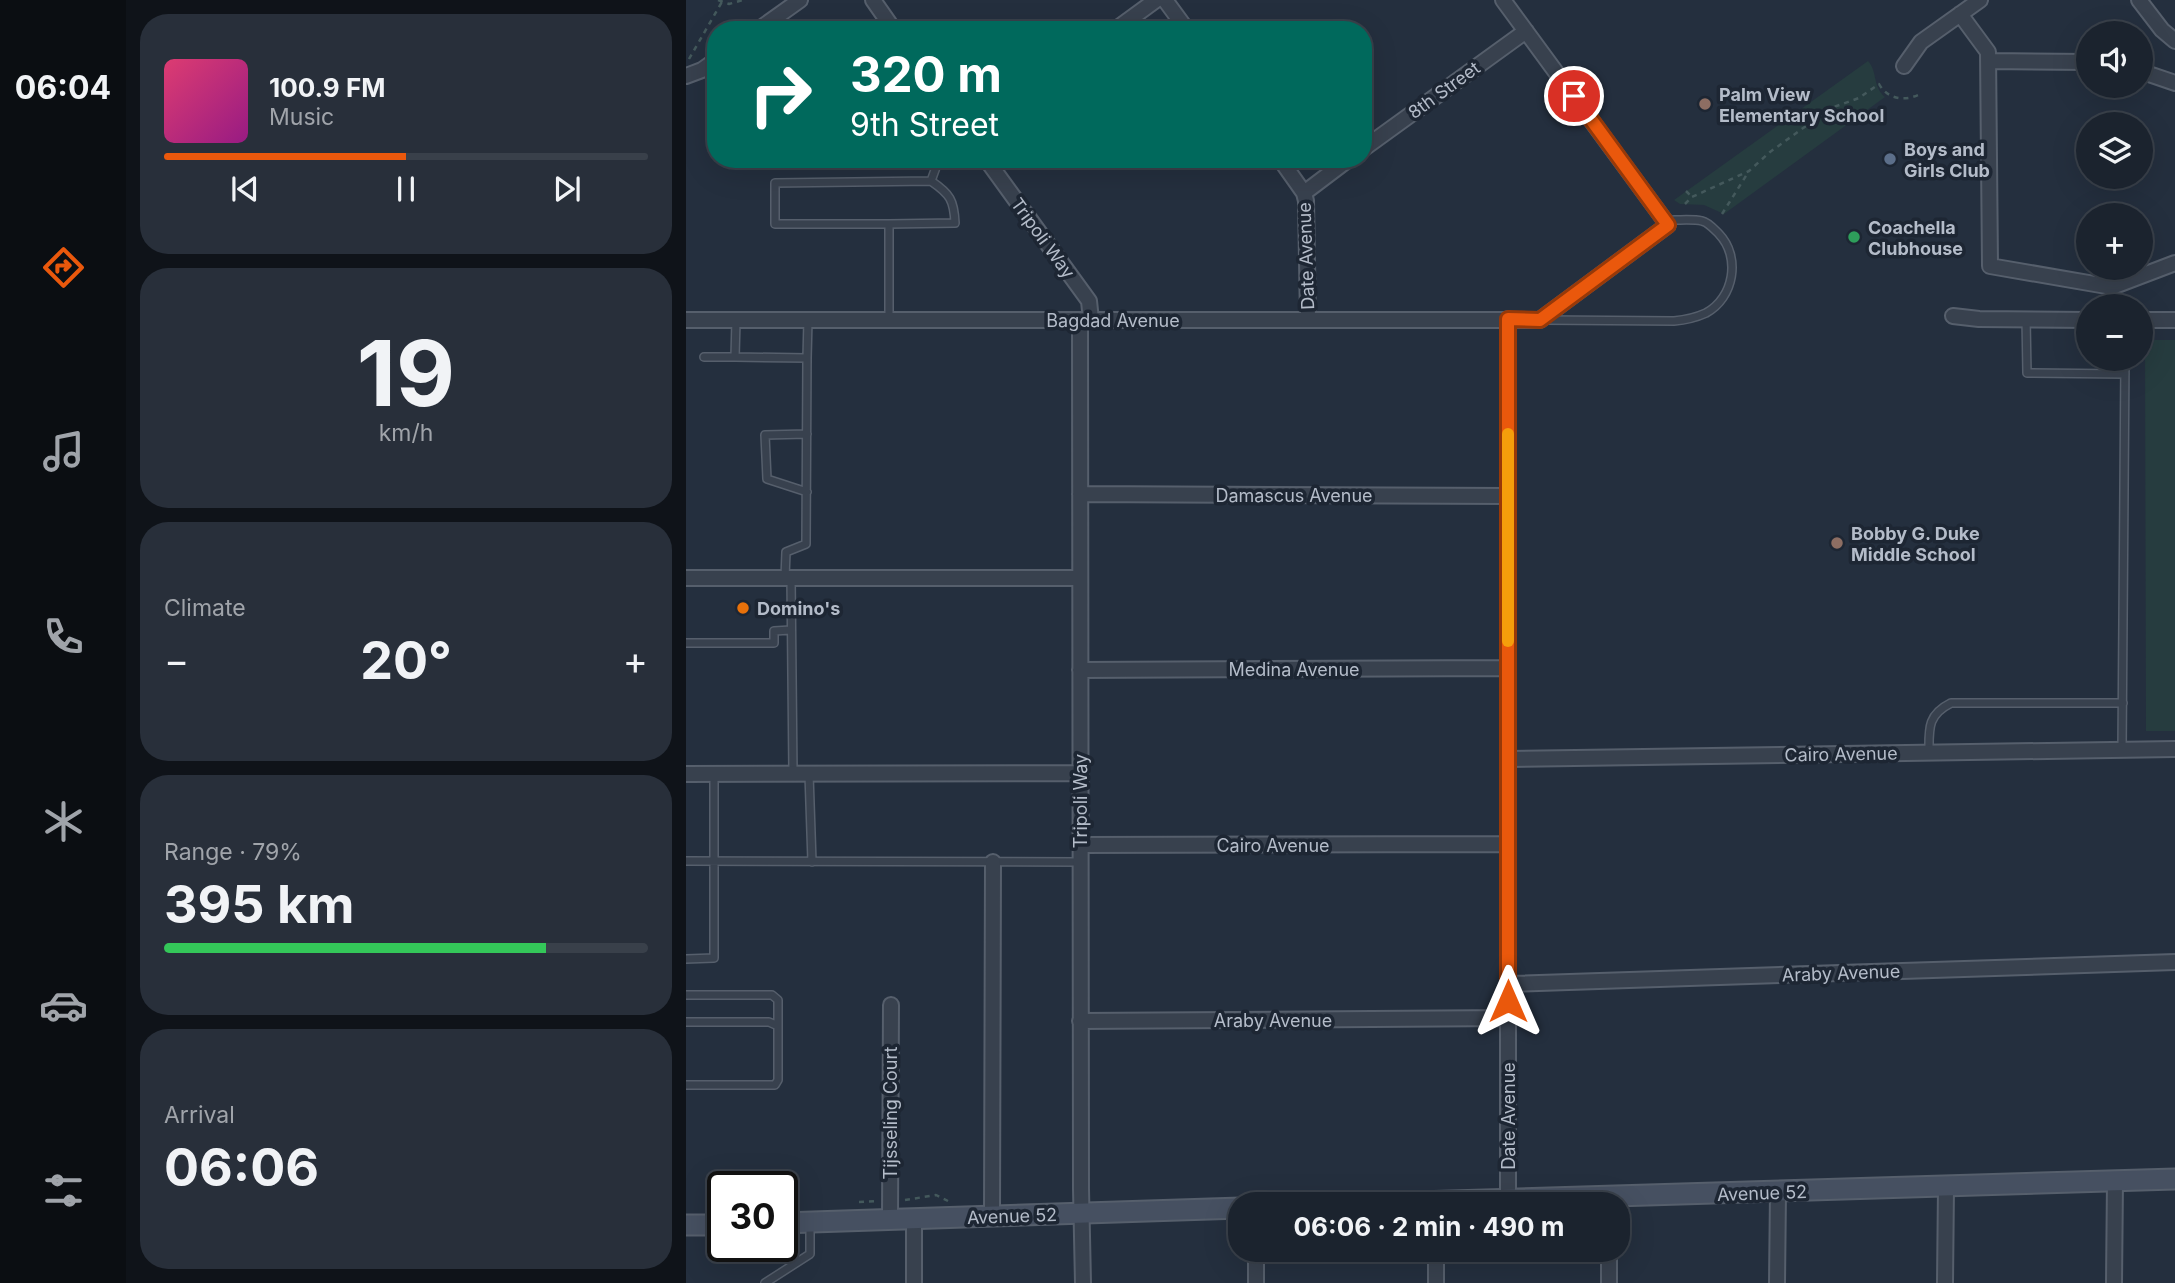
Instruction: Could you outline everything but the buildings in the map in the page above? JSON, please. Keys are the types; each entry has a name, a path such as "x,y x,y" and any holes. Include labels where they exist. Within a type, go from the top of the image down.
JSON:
{"main road":[{"name":"Avenue 52","path":"1630,1199 2175,1180"},
{"name":"Avenue 52","path":"798,1222 1228,1208"},
{"path":"686,1225 707,1225"}],"street":[{"path":"771,21 800,0"},
{"path":"873,0 888,21"},
{"path":"1127,21 1156,0"},
{"path":"1165,0 1180,21"},
{"path":"1503,0 1668,225 1540,320"},
{"path":"1904,66 1921,42 1980,0"},
{"path":"2139,0 2162,30 2175,41"},
{"path":"1960,14 1988,52 1990,266 2112,287 2175,263"},
{"name":"8th Street","path":"1372,142 1526,31"},
{"path":"1989,61 2076,62"},
{"path":"686,76 707,66"},
{"path":"2153,75 2175,83"},
{"name":"Tripoli Way","path":"993,168 1089,300 1085,320 1080,494 1083,1283"},
{"name":"Date Avenue","path":"1287,168 1304,192 1308,319"},
{"path":"1304,192 1337,168"},
{"path":"1953,316 1979,319 2076,320"},
{"name":"Date Avenue","path":"1508,319 1508,1192"},
{"name":"Bagdad Avenue","path":"686,320 1540,320"},
{"path":"2153,320 2175,320"},
{"name":"Damascus Avenue","path":"1080,494 1508,496"},
{"path":"686,578 1080,578"},
{"name":"Medina Avenue","path":"1080,670 1508,668"},
{"name":"Cairo Avenue","path":"1508,759 2175,749"},
{"path":"686,774 1080,773"},
{"name":"Cairo Avenue","path":"1080,845 1508,844"},
{"path":"992,1217 993,862"},
{"name":"Araby Avenue","path":"1508,984 2175,962"},
{"name":"Tijsseling Court","path":"890,1220 891,1005"},
{"name":"Araby Avenue","path":"1080,1021 1508,1018"},
{"path":"2114,1283 2115,1181"},
{"path":"1945,1283 1946,1187"},
{"path":"1777,1283 1778,1192"},
{"path":"914,1220 914,1283"},
{"path":"1256,1262 1256,1283"},
{"path":"1436,1262 1436,1283"},
{"path":"1609,1262 1609,1283"}],"lane":[{"path":"931,181 936,168"},
{"path":"931,181 947,192 955,208 955,223 889,224 775,224 775,183 931,181"},
{"path":"1540,320 1674,321 1690,319 1707,312 1725,295 1730,285 1732,264 1729,246 1703,221 1674,220 1668,225"},
{"path":"889,224 889,320"},
{"path":"2026,319 2027,373 2125,374 2122,750"},
{"path":"736,320 736,357"},
{"path":"793,774 791,630 786,552 806,544 808,320"},
{"path":"705,357 807,358"},
{"path":"807,434 765,435 766,480 807,492"},
{"path":"686,643 774,643 774,631 791,630"},
{"path":"1929,753 1930,725 1938,710 1951,704 2123,703"},
{"path":"686,959 714,958 713,774"},
{"path":"809,774 812,862"},
{"path":"686,861 1080,862"},
{"path":"686,995 772,995 778,1000 778,1080 775,1085 686,1085"},
{"path":"686,1022 769,1022 778,1027"},
{"path":"765,1283 810,1254 811,1222"}],"path":[{"path":"710,21 721,1 736,4 743,0"},
{"path":"686,66 707,27"},
{"path":"1722,214 1749,171 1770,152 1831,108 1859,98 1879,84 1885,92 1899,99 1922,93"},
{"path":"1685,204 1692,197 1749,171"},
{"path":"1686,191 1692,197"}],"green space":[{"path":"1868,61 1878,88 1885,97 1724,214 1704,205 1680,204 1674,200"},
{"path":"2153,340 2175,340 2175,731 2146,731 2145,371 2153,371"}],"slow traffic":[{"path":"1508,434 1508,641"}],"place":[{"name":"Palm View Elementary School","path":"1705,104"},
{"name":"Boys and Girls Club","path":"1890,159"},
{"name":"Coachella Clubhouse","path":"1854,237"},
{"name":"Bobby G. Duke Middle School","path":"1837,543"},
{"name":"Domino's","path":"743,608"}],"route":[{"path":"1508,1001 1508,319 1540,320 1668,225 1574,96"}]}
